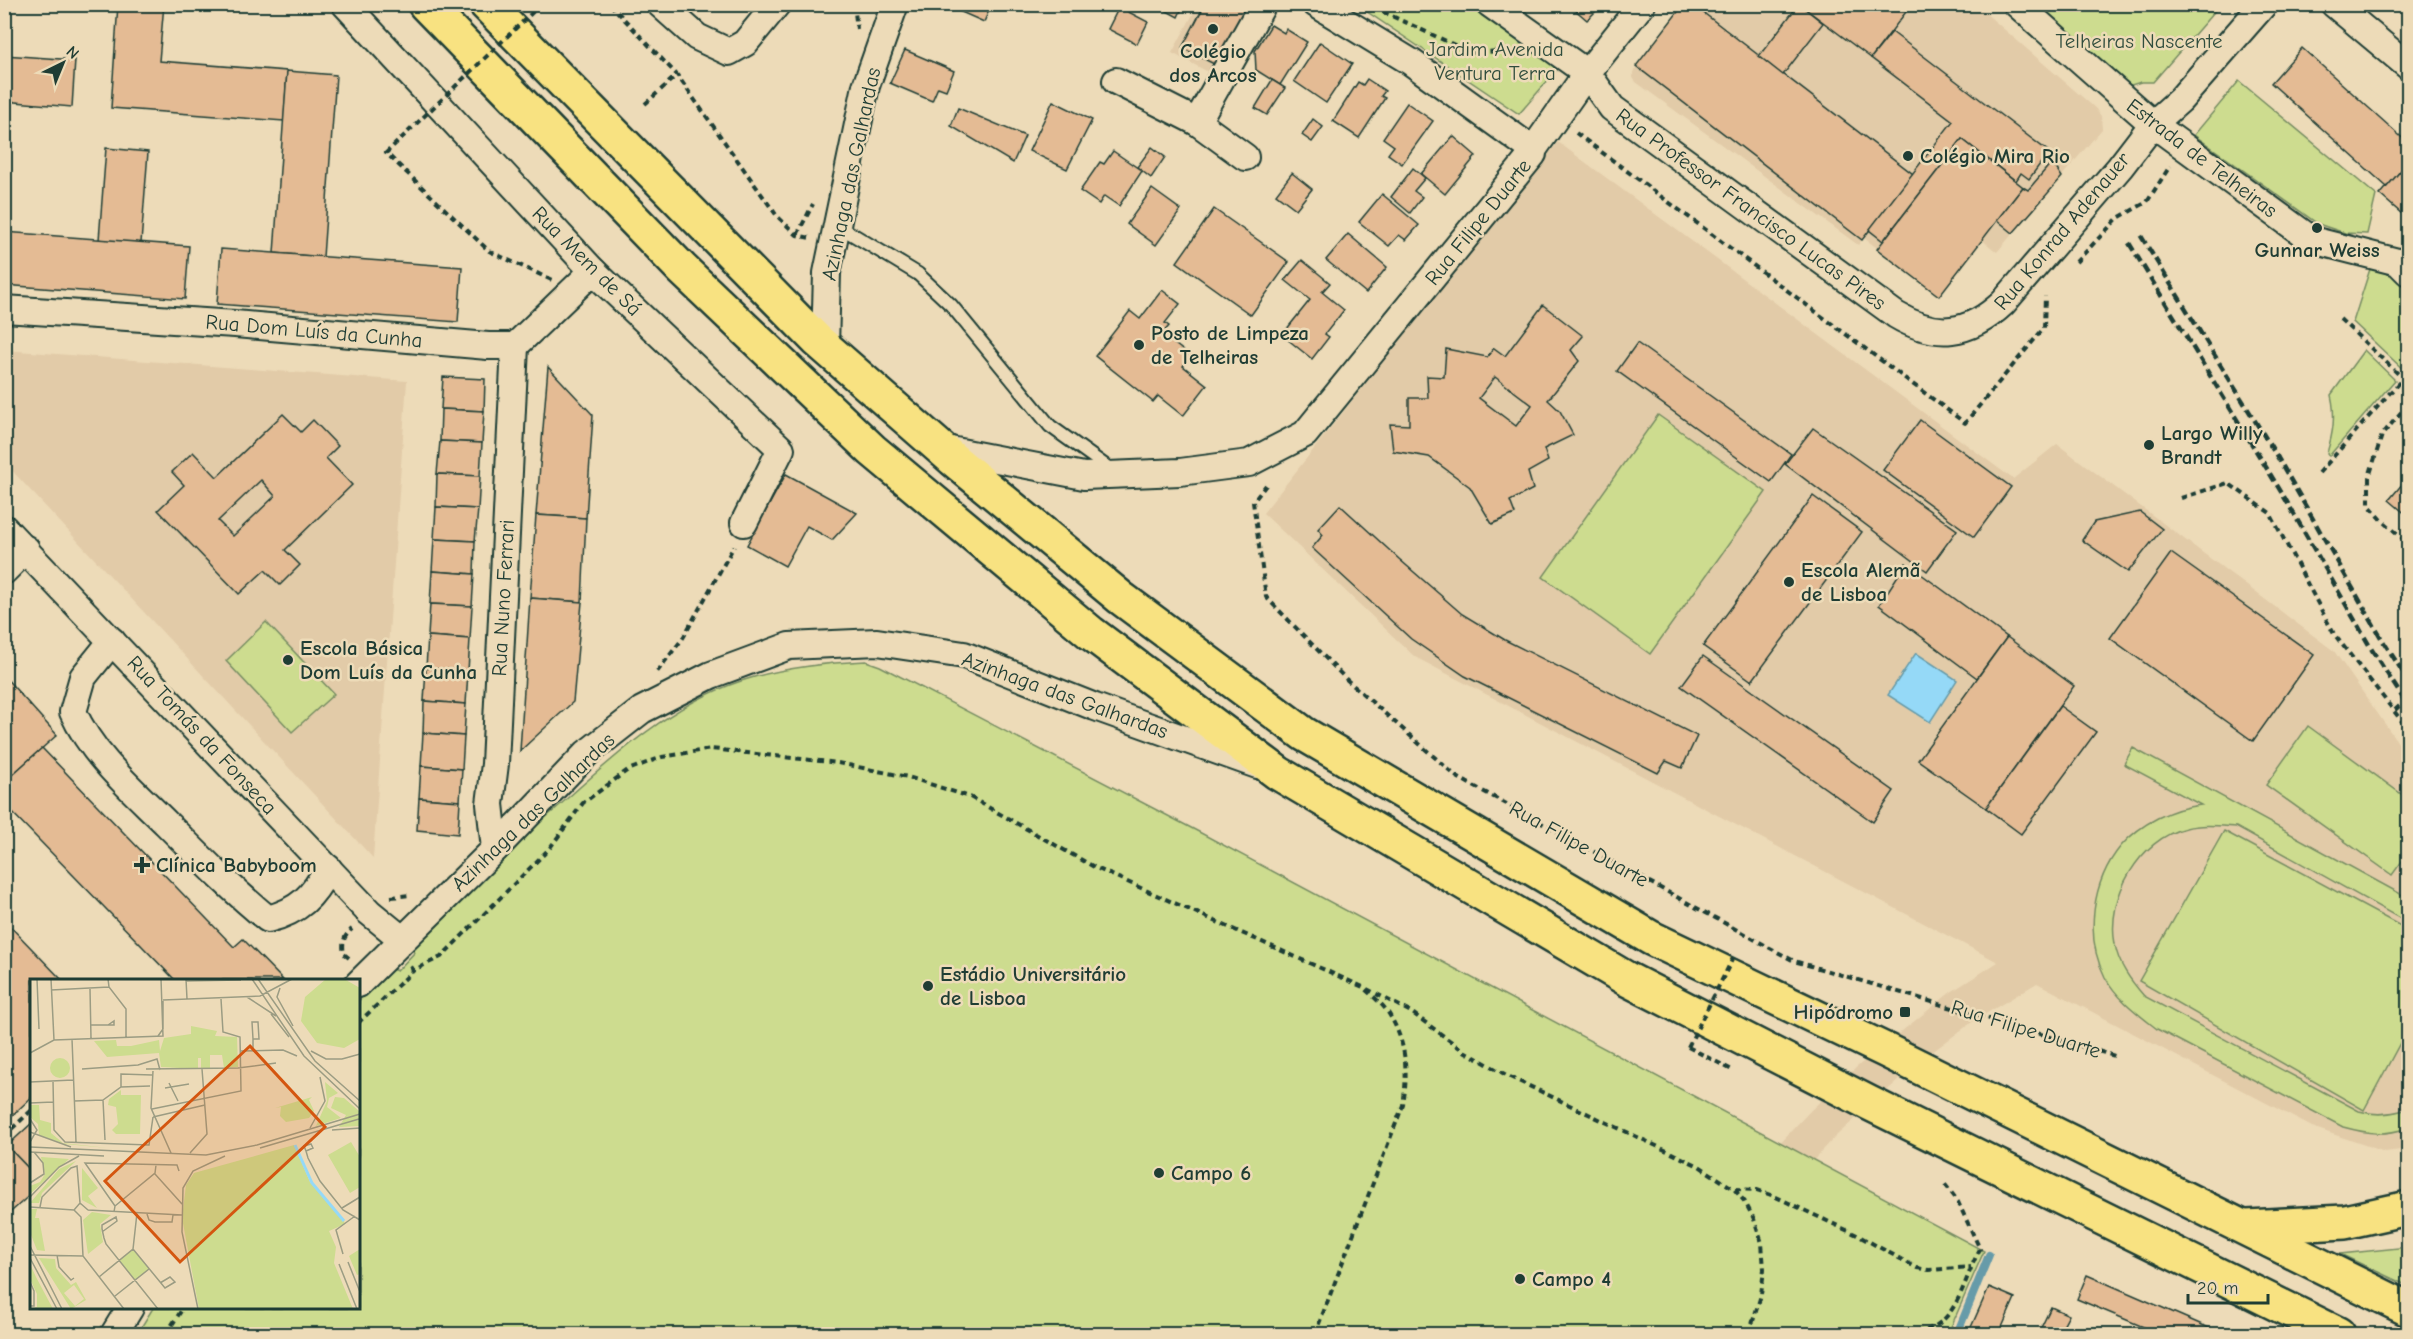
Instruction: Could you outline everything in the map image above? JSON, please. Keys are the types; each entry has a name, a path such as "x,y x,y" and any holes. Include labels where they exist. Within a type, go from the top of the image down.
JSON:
{"highway":[{"path":"425,4 682,269 872,450 1091,633 1278,773 1627,979 2337,1335"},
{"path":"486,4 825,347 940,448 1121,598 1304,734 1651,938 1885,1050 2409,1310"},
{"path":"2245,1227 2345,1222 2409,1208"}],"street":[{"name":"Rua Mem de Sá","path":"345,4 593,272 781,449 741,530"},
{"path":"660,4 697,37 729,52 745,43 777,4"},
{"name":"Azinhaga das Galhardas","path":"825,347 827,273 866,86 895,4"},
{"path":"1197,122 1263,4"},
{"path":"1316,4 1411,63 1533,150"},
{"name":"Rua Professor Francisco Lucas Pires","path":"1490,4 1587,73 1612,108 1896,315"},
{"name":"Rua Filipe Duarte","path":"940,448 1084,476 1180,472 1249,463 1305,434 1533,154 1533,150 1587,73 1642,4"},
{"name":"Estrada de Telheiras","path":"2017,4 2153,124 2312,240 2397,262 2409,272"},
{"name":"Rua Konrad Adenauer","path":"1896,315 1922,328 1951,331 1965,328 1990,315 2112,177 2153,124 2180,100 2264,4"},
{"path":"2334,4 2409,66"},
{"path":"1116,81 1197,122 1245,157"},
{"path":"515,346 560,289 593,272"},
{"name":"Rua Dom Luís da Cunha","path":"4,309 515,346"},
{"name":"Rua Nuno Ferrari","path":"495,849 490,804 495,764 515,346"},
{"name":"Rua Tomás da Fonseca","path":"4,528 328,868 404,951"},
{"path":"4,571 26,549"},
{"path":"112,641 83,677 73,712 83,735 115,772 243,899 268,919 287,914 307,900 328,868"},
{"name":"Azinhaga das Galhardas","path":"363,978 404,951 495,849 587,753 642,710 711,675 789,646 877,642 964,655 1095,707 1278,773"},
{"path":"114,1335 129,1309"}],"lane":[{"path":"837,225 918,274 951,305 1050,426 1118,474"}],"path":[{"path":"541,4 386,153 489,251 560,289"},
{"path":"610,4 677,75 777,216 797,235"},
{"path":"645,104 677,75"},
{"path":"2340,319 2409,383"},
{"path":"2319,473 2403,378"},
{"path":"2409,404 2382,435 2369,477 2369,505 2383,521 2409,543"},
{"name":"Rua Filipe Duarte","path":"1273,477 1253,502 1266,597 1346,679 1457,777 1794,961 2118,1057"},
{"path":"2181,498 2228,483 2270,513 2334,634 2409,729"},
{"path":"652,679 683,638 741,530"},
{"path":"2395,710 2409,698"},
{"path":"360,1021 414,970 441,957 549,849 583,803 628,770 662,757 711,749 838,763 908,777 970,797 1096,868 1363,987 1411,1012 1464,1051 1510,1077 1699,1166 1734,1189 1755,1219 1762,1243 1764,1269 1761,1295 1749,1335"},
{"path":"363,978 344,954 342,944 345,936 385,897 420,894"},
{"path":"404,951 414,970"},
{"path":"1734,1071 1688,1047 1736,954"},
{"path":"1315,1335 1403,1105 1407,1080 1405,1052 1389,1014 1363,987"},
{"path":"4,1136 30,1112"},
{"path":"1874,1335 1923,1331 1944,1321 1953,1309 1980,1249 1957,1200 1944,1183"},
{"path":"1734,1189 1757,1190 1773,1196 1857,1234 1917,1268 1929,1270 1971,1267"},
{"path":"166,1335 182,1309"},
{"path":"1828,1335 1853,1335"}],"shaded area":[{"name":"Colégio dos Arcos","path":"1198,5 1253,5 1216,76 1172,53"},
{"name":"Colégio Mira Rio","path":"1684,5 1976,5 2095,108 2101,116 2102,129 1997,252 1982,240 1939,296 1864,238 1858,245 1636,82 1633,72"},
{"name":"Escola Alemã de Lisboa","path":"1558,142 2013,479 2057,444 2334,651 2408,757 2408,1149 2385,1152 2312,1127 2037,983 1972,1022 1919,1062 1836,1136 1786,1190 1759,1165 1811,1110 1858,1066 1951,992 1998,962 1415,657 1263,513"},
{"name":"Escola Básica Dom Luís da Cunha","path":"5,350 407,381 373,858 5,463"}],"green space":[{"name":"Jardim Avenida Ventura Terra","path":"1357,5 1467,5 1552,64 1556,71 1519,114"},
{"name":"Telheiras Nascente","path":"2035,5 2220,5 2153,82 2141,82 2128,86"},
{"path":"2239,81 2376,195 2367,234 2345,233 2318,224 2194,135"},
{"path":"2395,267 2408,280 2408,374 2353,322 2370,269"},
{"path":"2364,350 2395,380 2329,456 2327,453 2334,417 2331,395"},
{"path":"1658,415 1766,492 1650,654 1543,577"},
{"path":"266,622 334,694 292,732 226,661"},
{"name":"Estádio Universitário de Lisboa","path":"866,661 880,666 1197,831 1984,1251 1948,1334 137,1334 152,1309 360,1309 360,1000 384,966 397,971 414,953 408,939 616,755 663,720 714,692 756,676 834,663"},
{"path":"2308,726 2408,799 2408,853 2392,875 2266,785"},
{"path":"2133,748 2408,898 2408,923 2236,827 2186,828 2169,834 2154,844 2141,857 2121,890 2114,926 2115,944 2122,965 2130,978 2144,996 2359,1111 2384,1114 2408,1109 2408,1128 2376,1133 2343,1127 2157,1029 2128,1006 2110,985 2098,961 2093,927 2094,909 2103,875 2121,846 2138,830 2168,813 2201,805 2124,764"},
{"path":"2224,831 2408,930 2408,1028 2364,1110 2139,981"},
{"path":"2408,1247 2408,1286 2340,1254"}],"water":[{"path":"1916,653 1957,680 1930,722 1888,695"}],"building":[{"path":"118,4 164,4 159,61 287,71 284,121 111,108"},
{"path":"943,4 1001,4 998,11 990,8 984,22"},
{"path":"1154,4 1184,4 1178,17"},
{"name":"Colégio dos Arcos","path":"1205,4 1248,4 1216,65 1182,48"},
{"path":"1572,4 1603,4 1587,20 1573,8"},
{"path":"1684,4 1692,4 1913,174 1862,240 1636,66"},
{"path":"1799,4 1854,4 1863,11 1868,4 1912,4 1871,58"},
{"path":"1799,4 1823,23 1783,75 1759,56"},
{"path":"1119,7 1148,22 1137,44 1108,29"},
{"path":"1271,25 1284,33 1286,29 1307,42 1280,85 1256,70 1255,51"},
{"path":"1892,32 2049,152 2029,179 2021,173 2016,181 1962,139 1883,241 1869,230 1953,121 1871,58"},
{"path":"1320,42 1352,64 1326,103 1294,81"},
{"path":"2302,48 2408,143 2408,162 2387,187 2271,83"},
{"path":"905,50 954,71 946,90 938,87 932,101 890,83"},
{"path":"4,55 75,60 72,107 4,101"},
{"path":"287,71 336,75 323,257 274,253"},
{"path":"1367,79 1385,91 1381,96 1385,98 1359,138 1333,121 1358,82 1363,85"},
{"path":"1272,80 1285,88 1267,115 1255,108"},
{"path":"1053,101 1092,120 1067,169 1029,151"},
{"path":"1407,103 1433,121 1402,164 1388,154 1394,146 1383,138"},
{"path":"958,108 1025,136 1013,163 951,126"},
{"path":"1313,119 1323,127 1312,142 1302,135"},
{"path":"1453,136 1476,156 1445,194 1421,174"},
{"path":"1962,139 2023,187 1939,296 1877,249"},
{"path":"1152,147 1165,157 1151,178 1137,167"},
{"path":"106,148 148,152 141,243 99,240"},
{"path":"1113,151 1142,171 1119,206 1104,196 1099,204 1080,191 1100,162 1104,164"},
{"path":"2052,162 2062,177 2013,233 1997,220 2023,187 2028,190"},
{"path":"2408,162 2408,219 2380,195"},
{"path":"1413,168 1425,178 1414,191 1422,197 1410,213 1391,197"},
{"path":"1292,173 1312,189 1296,209 1276,194"},
{"path":"1152,189 1181,210 1156,245 1127,224"},
{"path":"1382,194 1419,225 1406,240 1399,235 1389,246 1359,222"},
{"path":"1214,209 1289,262 1251,315 1177,262"},
{"path":"4,232 189,246 185,299 4,285"},
{"path":"1348,234 1387,267 1366,293 1326,260"},
{"path":"221,249 462,267 458,322 217,304"},
{"path":"1302,260 1330,283 1322,292 1344,310 1325,334 1329,337 1312,359 1282,335 1310,300 1285,280"},
{"name":"Posto de Limpeza de Telheiras","path":"1162,290 1180,304 1165,323 1169,326 1162,334 1190,356 1183,366 1207,385 1183,416 1158,396 1153,402 1095,356 1130,311 1140,319"},
{"path":"1543,305 1583,336 1571,350 1579,361 1548,400 1560,411 1573,435 1544,449 1548,461 1528,472 1533,489 1510,501 1515,514 1492,524 1470,487 1429,457 1393,451 1390,424 1409,425 1409,398 1428,398 1427,376 1444,377 1446,349 1487,357 1494,348 1505,356","holes":["1495,377 1532,405 1516,426 1479,398"]},
{"path":"1637,343 1791,454 1771,482 1617,371"},
{"path":"548,367 593,415 586,518 536,515"},
{"path":"443,377 485,379 484,411 441,409"},
{"path":"441,409 484,411 482,443 440,441"},
{"path":"283,414 301,432 313,420 338,446 326,458 352,485 285,550 300,565 280,585 265,570 239,594 158,510 184,485 172,472 193,452 217,477","holes":["261,480 275,496 233,536 218,521"]},
{"path":"1920,420 2011,487 1974,537 1883,470"},
{"path":"1813,428 1957,530 1927,571 1785,464"},
{"path":"440,441 482,443 480,476 437,474"},
{"path":"437,474 480,476 478,509 436,507"},
{"path":"786,474 857,513 832,540 807,526 785,566 747,545"},
{"path":"2408,477 2408,516 2389,500"},
{"path":"1813,496 1862,532 1752,681 1703,646"},
{"path":"1340,505 1462,614 1505,640 1697,736 1682,768 1666,761 1658,773 1465,676 1411,639 1312,548 1323,535 1318,529"},
{"path":"436,507 478,509 475,541 434,539"},
{"path":"2140,512 2162,529 2128,572 2082,540 2094,522"},
{"path":"536,515 586,518 582,602 530,598"},
{"path":"434,539 475,541 474,574 432,571"},
{"path":"2171,553 2314,655 2253,741 2110,638"},
{"path":"1906,563 2007,637 1977,678 1879,605"},
{"path":"432,571 474,574 472,606 430,604"},
{"path":"530,598 582,602 573,702 520,751"},
{"path":"430,604 472,606 470,639 428,636"},
{"path":"428,636 470,639 468,671 426,668"},
{"path":"2007,637 2074,686 1986,808 1918,760"},
{"path":"1703,656 1894,791 1873,822 1681,686"},
{"path":"426,668 468,671 466,704 424,701"},
{"path":"4,676 57,735 4,782"},
{"path":"424,701 466,704 464,736 423,733"},
{"path":"2060,706 2096,732 2021,834 1986,808"},
{"path":"423,733 464,736 462,769 421,766"},
{"path":"42,748 234,947 243,939 282,979 174,979 4,804 4,782"},
{"path":"421,766 462,769 460,801 419,798"},
{"path":"419,798 460,801 458,834 417,830"},
{"path":"4,920 61,979 30,979 30,1099 4,1123"},
{"path":"30,1125 30,1170 7,1146"},
{"path":"7,1146 30,1170 30,1195 4,1218 4,1149"},
{"path":"2087,1275 2223,1334 2160,1334 2077,1299"},
{"path":"1989,1287 2015,1298 1999,1334 1968,1334"},
{"path":"2051,1307 2069,1315 2059,1334 2038,1334"}],"waterway":[{"path":"1957,1334 1989,1255"}],"railway":[{"path":"2141,236 2278,458 2383,641 2408,680"},
{"path":"2129,243 2283,495 2372,650 2408,706"}],"place":[{"name":"Colégio dos Arcos","path":"1213,29"},
{"name":"Colégio Mira Rio","path":"1908,156"},
{"name":"Gunnar Weiss","path":"2317,228"},
{"name":"Posto de Limpeza de Telheiras","path":"1139,345"},
{"name":"Largo Willy Brandt","path":"2149,445"},
{"name":"Escola Alemã de Lisboa","path":"1789,582"},
{"name":"Escola Básica Dom Luís da Cunha","path":"288,660"},
{"name":"Clínica Babyboom","path":"142,865"},
{"name":"Estádio Universitário de Lisboa","path":"928,986"},
{"name":"Hipódromo","path":"1905,1012"},
{"name":"Campo 6","path":"1159,1173"},
{"name":"Campo 4","path":"1520,1279"}]}
